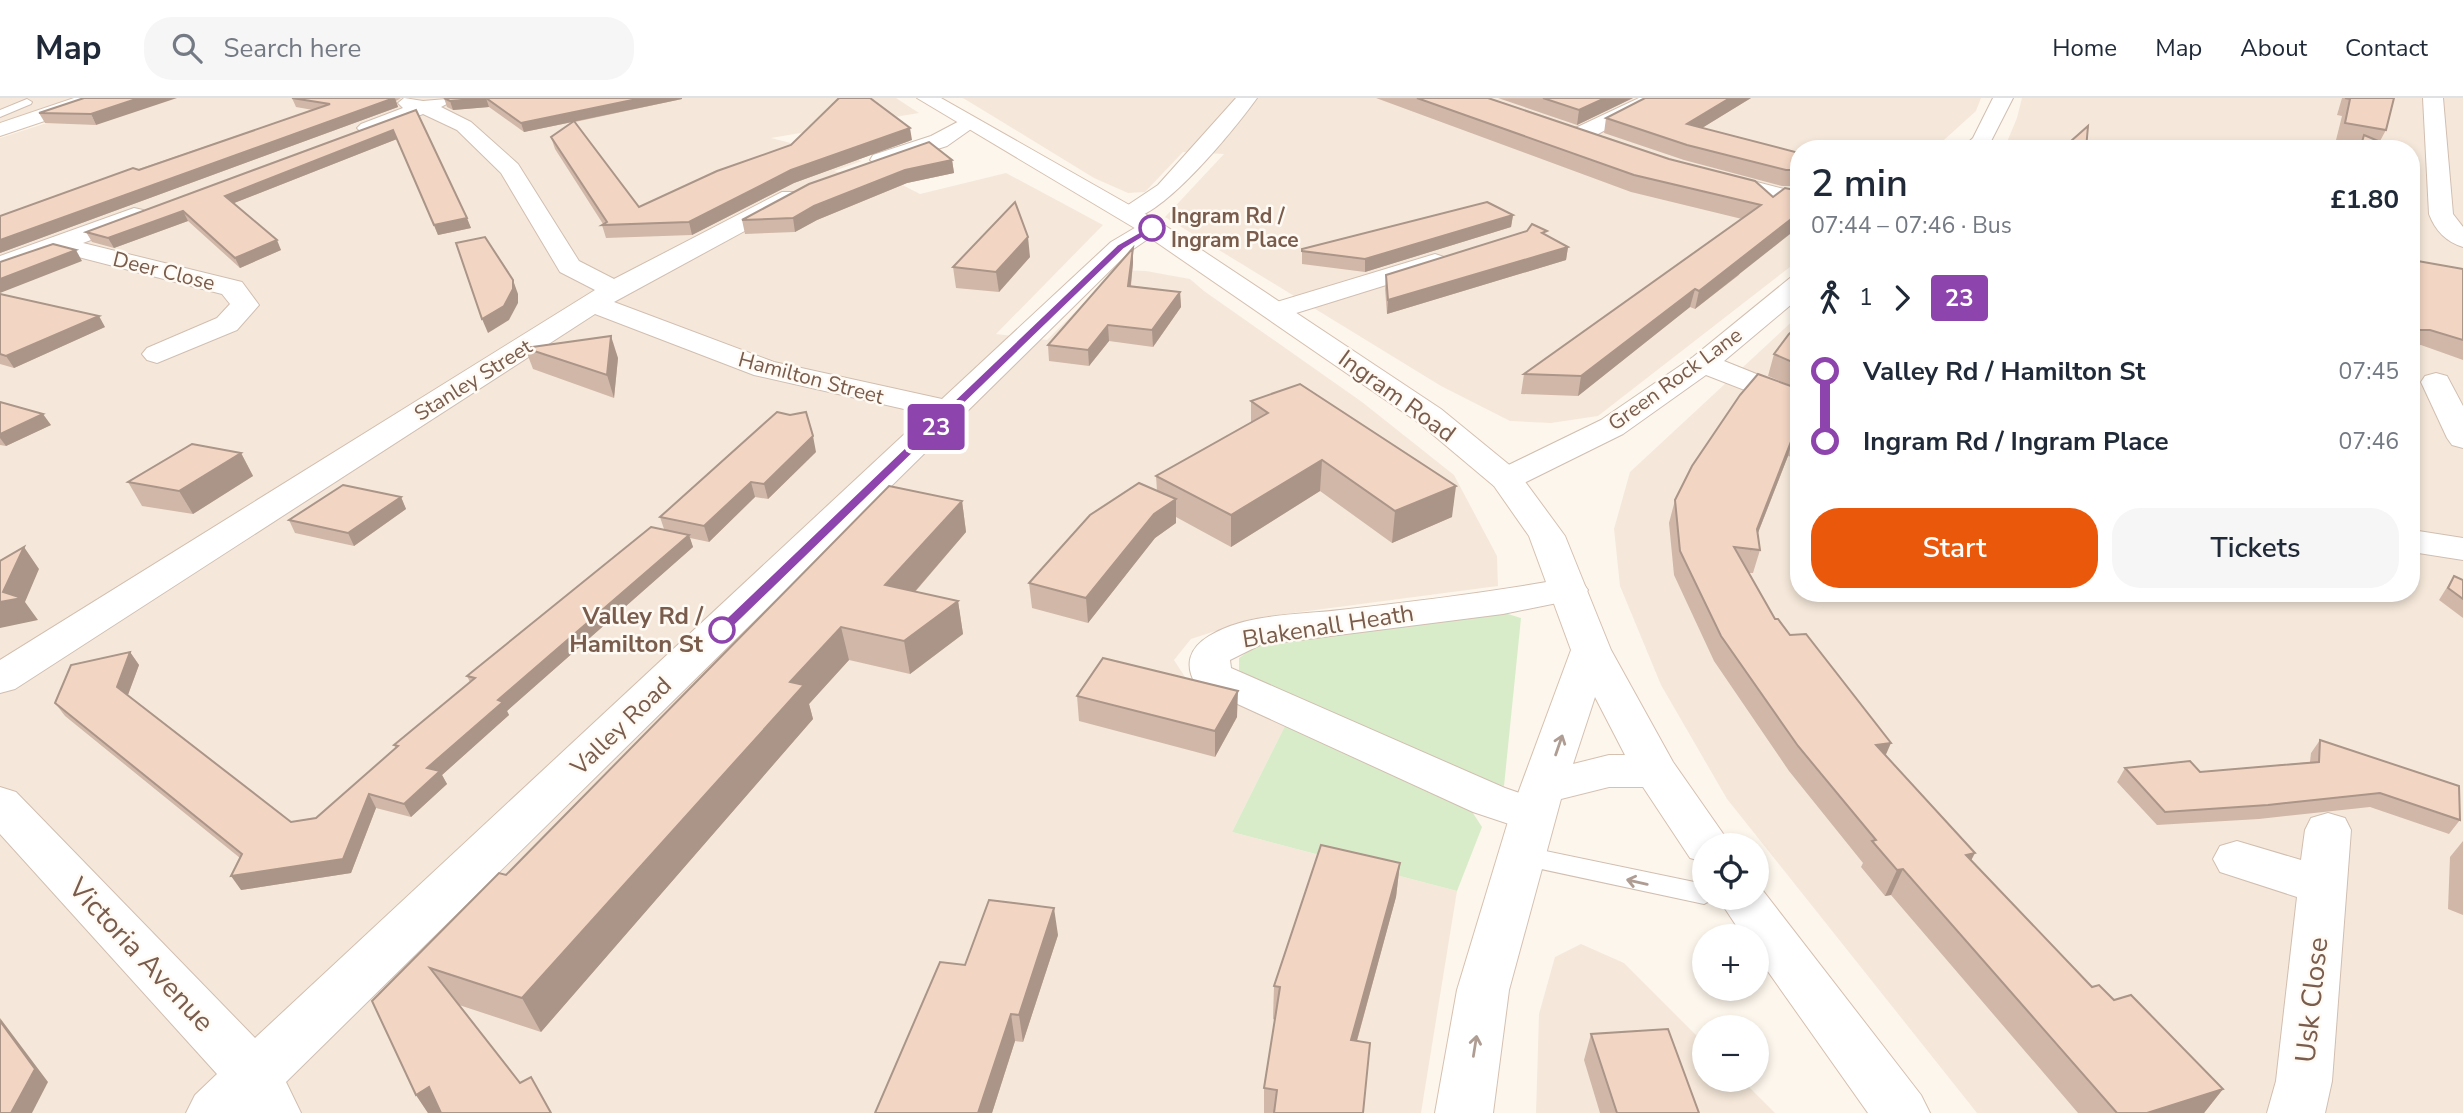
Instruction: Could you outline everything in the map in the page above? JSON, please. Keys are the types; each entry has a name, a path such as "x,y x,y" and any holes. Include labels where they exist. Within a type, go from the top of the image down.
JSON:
{"street":[{"path":"0,130 94,98"},
{"name":"Hamilton Street","path":"386,98 424,107 464,126 510,169 569,265 604,297 765,369 953,411"},
{"path":"346,136 448,98"},
{"name":"Ingram Road","path":"928,98 967,123 1141,221 1430,416 1506,479 1547,536 1591,650 1656,771 1699,833"},
{"name":"Valley Road","path":"215,1113 263,1094 1120,247 1247,98"},
{"path":"1577,136 1655,98"},
{"path":"1983,140 2003,98"},
{"path":"2433,98 2441,215 2446,226 2463,240"},
{"path":"855,170 939,141 967,123"},
{"path":"1553,128 1602,144"},
{"path":"1700,174 1790,198"},
{"name":"Stanley Street","path":"0,679 604,297 819,183"},
{"path":"0,265 150,209"},
{"name":"Deer Close","path":"58,244 232,288 245,306 227,324 158,354"},
{"path":"1277,311 1462,253"},
{"name":"Green Rock Lane","path":"1506,479 1612,427 1703,363 1790,291"},
{"path":"1703,363 1790,398"},
{"path":"2436,382 2463,438"},
{"path":"2420,542 2463,549"},
{"name":"Blakenall Heath","path":"1533,819 1211,675 1209,656 1224,644 1253,633 1503,602 1569,590"},
{"path":"1464,1113 1483,990 1533,819 1591,650"},
{"path":"1533,819 1609,771 1656,771"},
{"name":"Victoria Avenue","path":"0,804 263,1094"},
{"name":"Usk Close","path":"2295,1113 2304,1081 2328,830"},
{"path":"2237,859 2323,886"},
{"path":"1740,910 1901,1113"}],"lane":[{"path":"0,114 27,102"},
{"path":"1533,819 1692,882"}],"shaded area":[{"path":"0,98 75,98 0,122"},
{"path":"124,98 896,98 919,113 771,138 862,161 834,171 856,178 875,171 920,194 1006,173 1103,225 996,334 1047,340 1117,270 1146,271 1190,279 1362,402 1454,475 1497,556 1498,586 1255,618 1191,639 1174,660 1187,680 1285,726 1232,832 1457,891 1421,1113 0,1113 0,138"},
{"path":"963,98 1981,98 1976,111 1944,140 1790,140 1790,191 1702,168 1790,205 1790,267 1598,416 1551,423 1510,421 1441,386 1165,217 1224,154 1183,152 1145,192 1128,193 1094,178"},
{"path":"2022,98 2463,98 2463,1113 1977,1113 1769,852 1769,833 1754,833 1727,799 1661,685 1620,586 1614,529 1630,472 1790,323 1790,602 2420,602 2420,140 2008,140"},
{"path":"1581,944 1624,963 1692,1031 1692,1092 1754,1092 1775,1113 1536,1113 1539,1014 1555,957"}],"green space":[{"path":"1498,611 1521,618 1504,786 1486,781 1239,671 1239,658 1259,644"},
{"path":"1285,726 1469,807 1482,827 1457,891 1232,832"}],"building":[{"path":"84,98 139,98 91,114 39,113"},
{"path":"292,98 394,98 0,240 0,216 133,168 139,170 330,104"},
{"path":"444,98 486,98 450,101"},
{"path":"486,98 642,98 521,123"},
{"path":"839,98 870,98 910,128 791,170 689,222 602,225 607,222 551,137 574,121 639,207 717,171 791,145"},
{"path":"1417,98 1488,98 1669,159 1755,181 1773,197 1785,188 1790,189 1790,220 1699,291 1695,289 1581,376 1524,374 1761,205 1634,175"},
{"path":"1543,98 1605,98 1579,110"},
{"path":"1645,98 1730,98 1687,124 1790,151 1790,170 1687,145 1606,118"},
{"path":"2345,98 2394,98 2386,130 2345,123 2350,99"},
{"path":"416,110 467,218 434,225 393,130 225,196 277,240 235,258 183,211 108,238 86,232"},
{"path":"2088,126 2087,140 2072,140"},
{"path":"2364,135 2376,140 2363,140"},
{"path":"929,142 952,160 905,170 814,206 793,218 742,220 809,184"},
{"path":"1015,202 1028,237 996,272 953,267"},
{"path":"1487,202 1513,215 1365,259 1302,251 1302,249"},
{"path":"1532,224 1547,231 1542,233 1568,247 1388,300 1386,275 1527,231"},
{"path":"485,237 513,280 513,289 504,306 482,319 456,243"},
{"path":"53,244 76,250 0,279 0,262"},
{"path":"1133,248 1128,286 1180,292 1152,330 1108,325 1088,350 1048,345"},
{"path":"2420,261 2463,269 2463,340 2430,330 2420,330"},
{"path":"0,294 99,316 6,356 0,354"},
{"path":"1790,333 1790,361 1774,354"},
{"path":"611,336 607,375 525,348"},
{"path":"1758,374 1790,386 1790,444 1757,529 1760,550 1734,547 1775,619 1778,619 1790,635 1806,634 1891,743 1876,745 1975,853 1966,855 2092,987 2099,985 2114,1000 2131,995 2223,1089 2147,1113 2117,1113 1903,869 1897,870 1872,841 1876,840 1798,746 1721,636 1680,551 1675,500 1692,466 1740,395"},
{"path":"1300,384 1456,486 1395,511 1322,460 1231,515 1156,476 1268,413 1251,401"},
{"path":"0,402 43,414 0,434"},
{"path":"777,412 790,415 806,412 813,436 764,484 751,482 704,526 660,517"},
{"path":"192,444 241,453 179,491 128,482"},
{"path":"1139,483 1176,499 1154,514 1086,598 1029,583 1090,515"},
{"path":"343,485 401,497 348,533 289,520"},
{"path":"889,486 962,501 885,585 958,601 904,641 841,627 790,682 804,685 522,998 430,968 520,1083 531,1077 551,1113 441,1113 429,1087 416,1095 372,1001 499,873 506,875"},
{"path":"651,527 689,535 498,700 503,702 427,768 440,771 404,804 369,794 343,859 231,876 242,854 55,703 71,665 130,652 117,687 291,822 316,818 398,746 394,745 475,678 467,676"},
{"path":"24,547 3,592 22,598 0,602 0,561"},
{"path":"2454,576 2463,580 2463,599 2448,588"},
{"path":"1103,658 1238,691 1215,731 1077,696"},
{"path":"2320,740 2459,786 2460,820 2380,793 2165,812 2125,768 2190,761 2200,772 2319,762"},
{"path":"1321,845 1400,863 1351,1040 1370,1043 1363,1113 1274,1113 1277,1090 1264,1088 1280,987 1274,986"},
{"path":"989,900 1054,908 1019,1015 1011,1014 978,1113 875,1113 940,962 965,965"},
{"path":"0,1021 35,1069 11,1113 0,1113"},
{"path":"1668,1029 1699,1113 1617,1113 1591,1034"}],"bus line":[{"name":"23","path":"722,630 953,411 1120,247 1152,228"}],"place":[{"name":"Ingram Rd / Ingram Place","path":"1152,228"},
{"name":"Valley Rd / Hamilton St","path":"722,630"}]}
